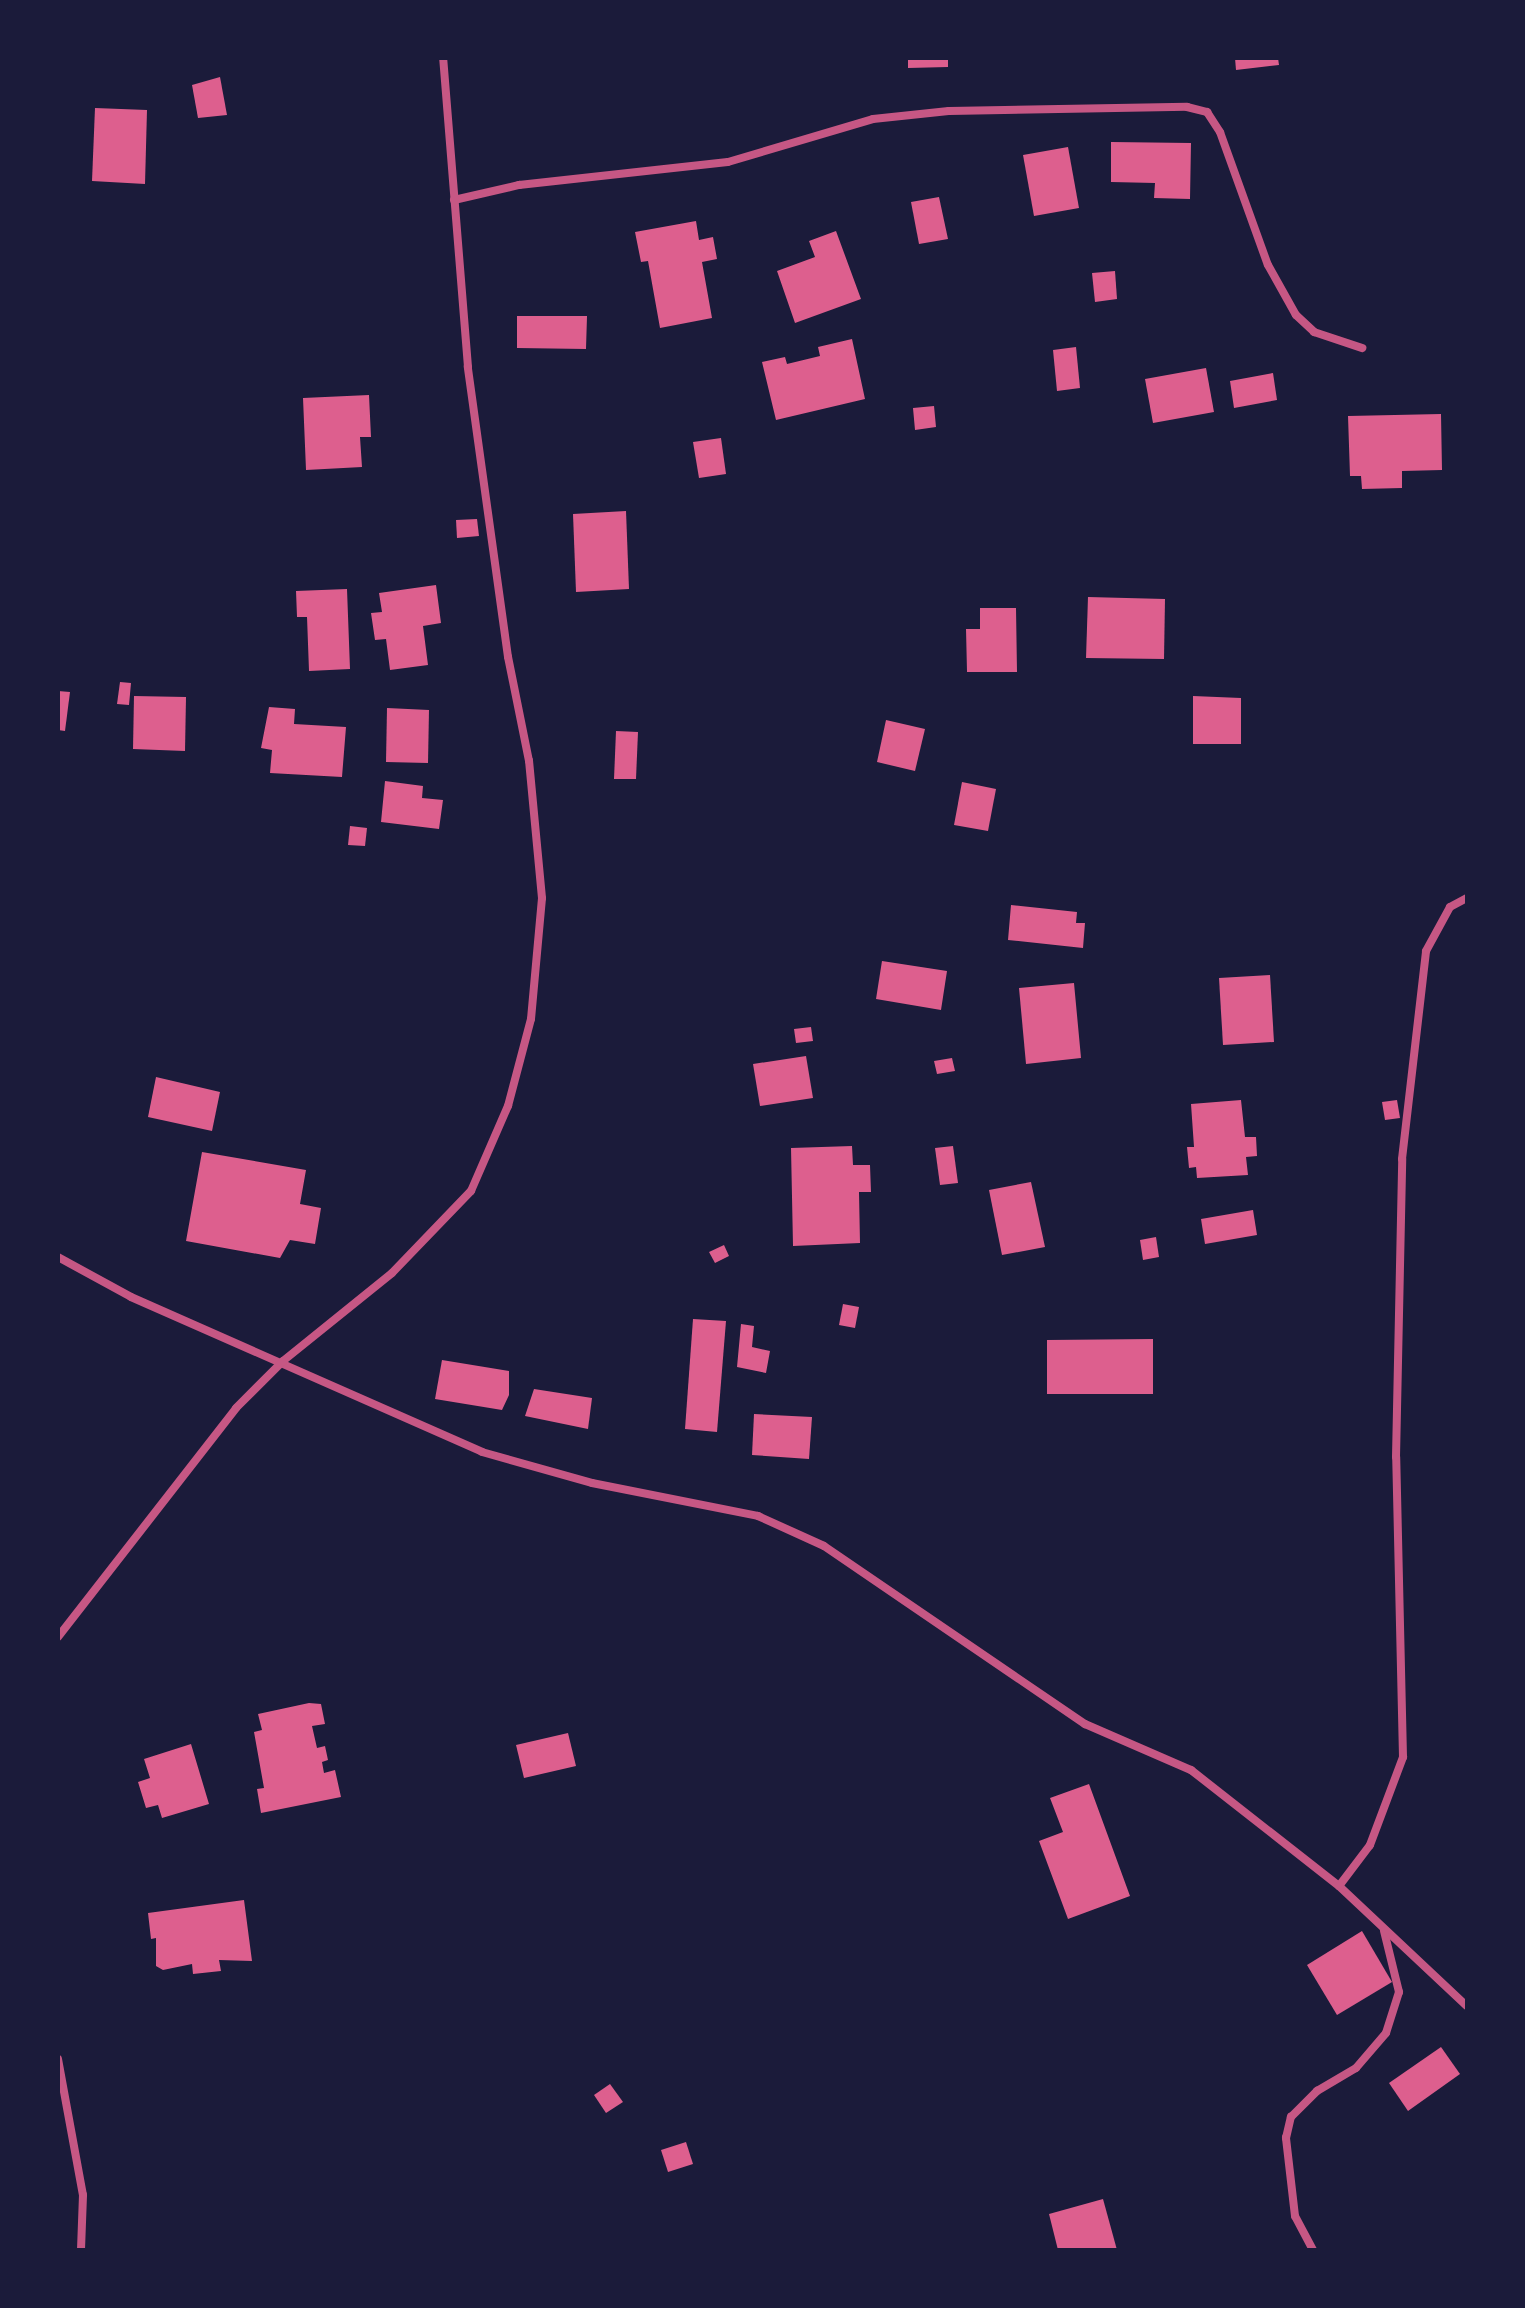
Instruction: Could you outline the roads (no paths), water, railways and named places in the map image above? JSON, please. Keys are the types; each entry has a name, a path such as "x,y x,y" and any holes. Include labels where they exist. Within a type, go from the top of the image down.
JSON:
{"street":[{"path":"58,1637 236,1408 283,1361 392,1273 471,1191 508,1106 531,1019 542,898 529,761 508,657 468,367 443,58"},
{"path":"454,200 519,185 728,162 873,119 980,110 1187,107 1207,112 1220,132 1268,265 1296,315 1314,332 1362,348"},
{"path":"1339,1886 1370,1845 1403,1757 1396,1457 1402,1159 1426,951 1450,907 1467,898"},
{"path":"58,1257 131,1297 283,1361 482,1452 592,1483 758,1516 824,1546 1085,1724 1191,1770 1339,1886 1467,2006"},
{"path":"1313,2250 1295,2216 1286,2138 1291,2117 1317,2091 1356,2068 1386,2033 1399,1992 1383,1927"},
{"path":"58,2059 83,2195 81,2250"}]}
